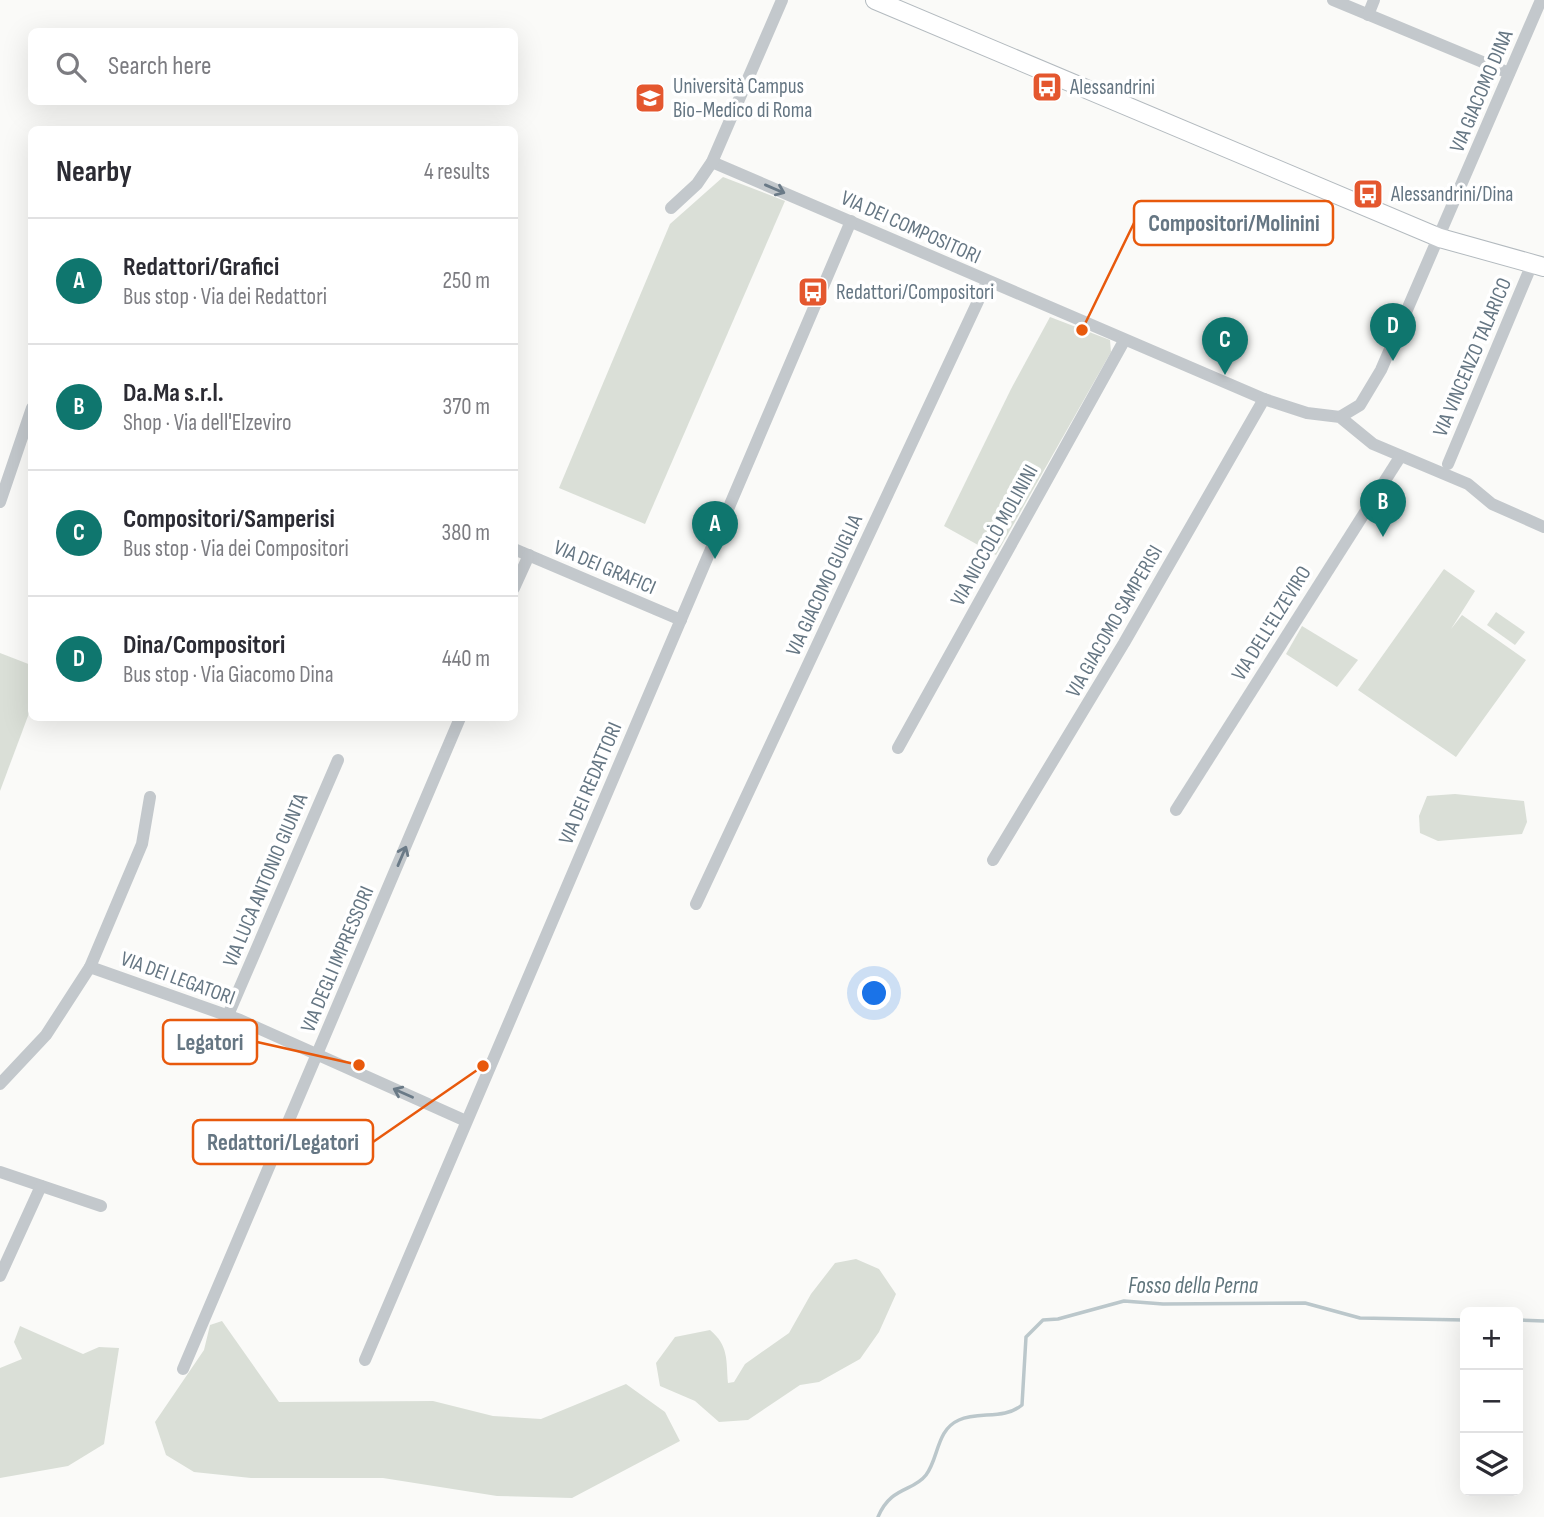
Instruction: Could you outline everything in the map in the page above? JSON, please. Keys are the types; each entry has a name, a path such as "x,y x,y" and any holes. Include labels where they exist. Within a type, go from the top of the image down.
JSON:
{"street":[{"path":"671,208 698,184 712,162 782,0"},
{"path":"875,0 1440,238 1538,266"},
{"path":"1333,0 1509,73"},
{"path":"1368,15 1374,0"},
{"name":"VIA GIACOMO DINA","path":"1340,417 1360,405 1376,379 1440,238 1541,0"},
{"name":"VIA DEI COMPOSITORI","path":"712,162 1124,341 1264,398 1307,413 1340,417"},
{"name":"VIA DEI REDATTORI","path":"365,1360 850,222"},
{"name":"VIA VINCENZO TALARICO","path":"1448,464 1538,266"},
{"name":"VIA GIACOMO GUIGLIA","path":"696,904 987,282"},
{"name":"VIA NICCOLÒ MOLININI","path":"898,748 1124,341"},
{"name":"VIA GIACOMO SAMPERISI","path":"993,860 1124,643 1264,398"},
{"path":"0,502 5,470 28,417"},
{"path":"1340,417 1363,439 1468,484 1495,505 1544,527"},
{"name":"VIA DELL'ELZEVIRO","path":"1176,810 1400,457"},
{"name":"VIA DEI GRAFICI","path":"518,551 681,620"},
{"path":"518,579 528,555"},
{"name":"VIA DEGLI IMPRESSORI","path":"183,1369 459,721"},
{"name":"VIA LUCA ANTONIO GIUNTA","path":"228,1015 338,760"},
{"path":"90,967 140,850 150,797"},
{"name":"VIA DEI LEGATORI","path":"0,1084 46,1035 90,967 228,1015 466,1121"},
{"path":"0,1172 101,1206"},
{"path":"0,1276 41,1186"}],"shaded area":[{"path":"723,177 785,201 645,524 559,488 670,224"},
{"path":"1050,317 1110,340 1111,352 996,555 944,526 1011,389"},
{"path":"1444,569 1475,591 1451,629 1462,615 1526,660 1456,757 1358,690"},
{"path":"1496,612 1525,632 1515,645 1487,625"},
{"path":"1302,626 1358,660 1337,687 1286,654"},
{"path":"0,653 28,664 28,716 0,791"},
{"path":"1455,794 1524,801 1527,822 1522,834 1438,841 1420,833 1419,816 1427,796"},
{"path":"856,1259 879,1269 896,1294 879,1332 860,1359 819,1382 800,1385 748,1420 719,1422 695,1401 660,1386 656,1363 675,1337 710,1330 724,1348 728,1383 734,1382 745,1364 789,1333 811,1294 835,1263"},
{"path":"222,1321 279,1402 433,1401 493,1416 541,1419 626,1384 665,1412 680,1441 572,1498 497,1496 383,1478 251,1478 194,1472 166,1455 155,1422 204,1350 210,1325"},
{"path":"20,1326 83,1354 99,1347 119,1348 104,1444 68,1466 0,1478 0,1368 22,1359 14,1342"}],"waterway":[{"name":"Fosso della Perna","path":"878,1517 889,1500 926,1475 942,1437 952,1425 967,1417 999,1414 1015,1410 1022,1405 1026,1337 1043,1320 1058,1319 1124,1301 1163,1304 1305,1303 1360,1318 1460,1320"},
{"name":"Fosso della Perna","path":"1523,1320 1544,1321"}],"place":[{"name":"Alessandrini","path":"1047,87"},
{"name":"Università Campus Bio-Medico di Roma","path":"650,98"},
{"name":"Alessandrini/Dina","path":"1368,194"},
{"name":"Redattori/Compositori","path":"813,292"},
{"name":"Compositori/Molinini","path":"1082,330"},
{"name":"Dina/Compositori","path":"1393,361"},
{"name":"Compositori/Samperisi","path":"1225,375"},
{"name":"Da.Ma s.r.l.","path":"1383,537"},
{"name":"Redattori/Grafici","path":"715,559"},
{"name":"Legatori","path":"359,1065"},
{"name":"Redattori/Legatori","path":"483,1066"}]}
